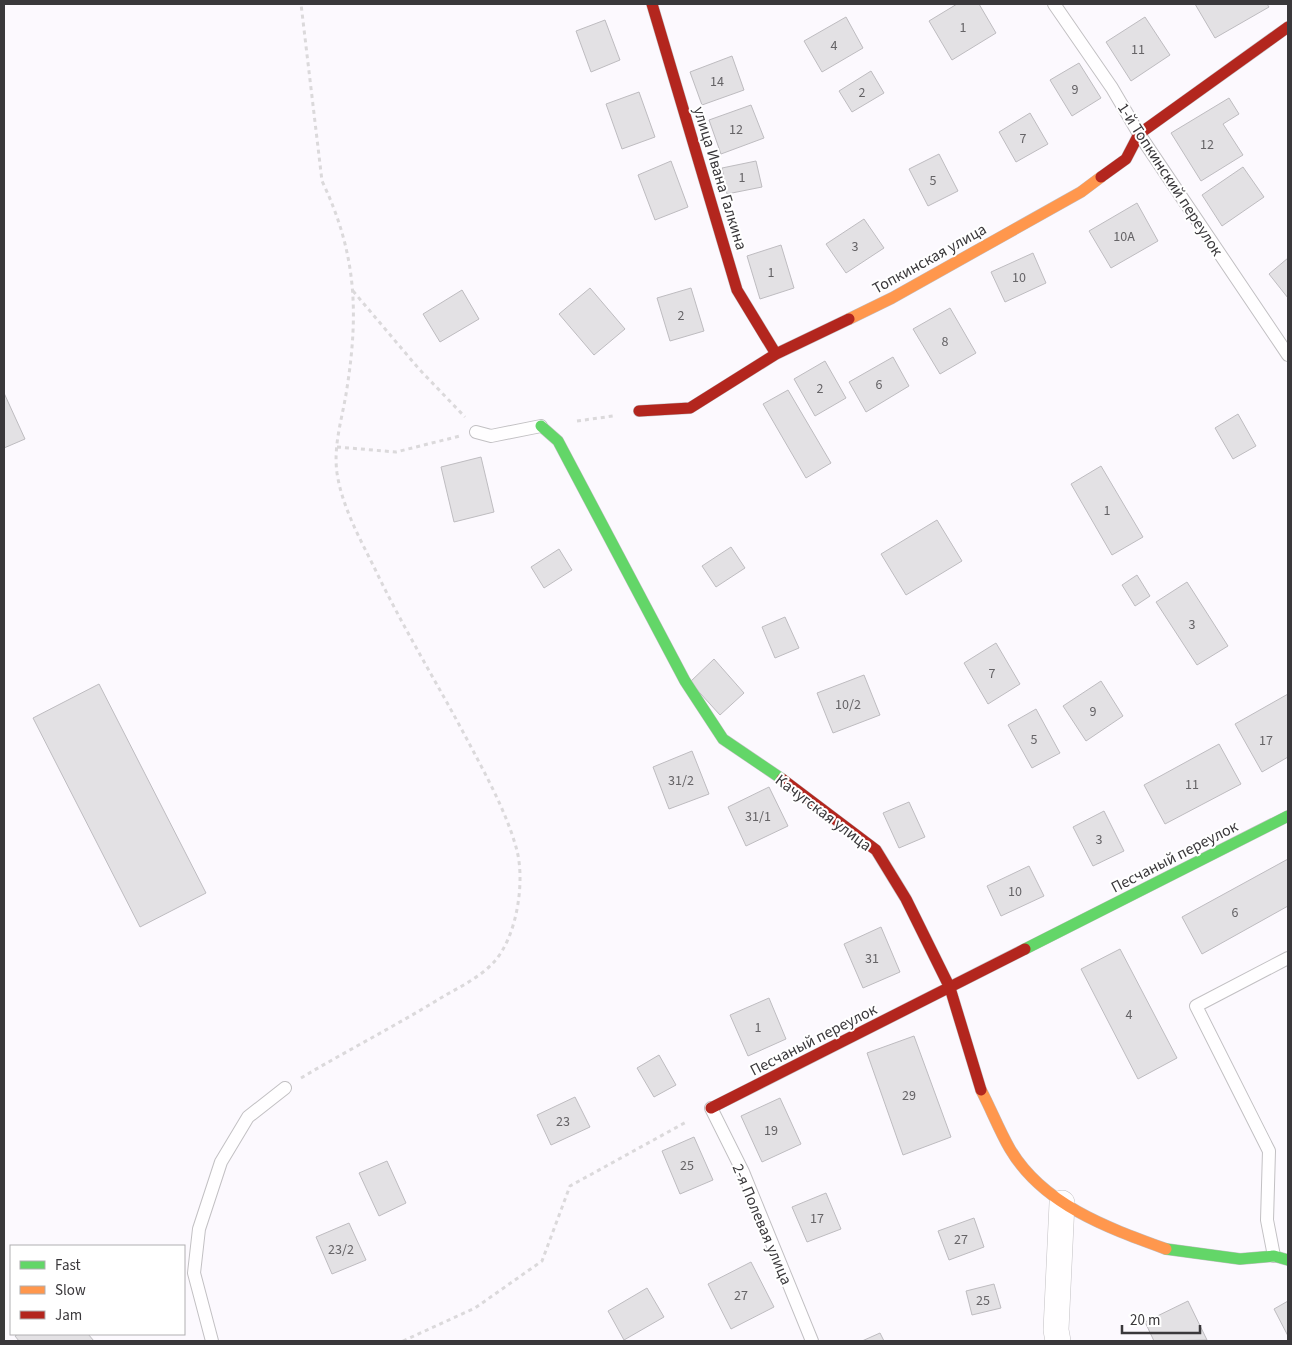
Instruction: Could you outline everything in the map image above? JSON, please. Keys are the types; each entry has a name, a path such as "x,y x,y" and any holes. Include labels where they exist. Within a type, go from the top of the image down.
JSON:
{"street":[{"name":"улица Ивана Галкина","path":"652,4 737,290 776,354"},
{"name":"Топкинская улица","path":"639,410 690,408 776,354 892,298 1081,192 1126,159 1139,134 1288,27"},
{"name":"Качугская улица","path":"541,426 558,441 685,681 723,739 777,775 876,850 906,899 950,988 980,1087 1011,1150 1043,1189 1062,1203 1104,1226 1171,1252 1240,1259 1274,1256"},
{"name":"Песчаный переулок","path":"711,1108 1288,816"},
{"path":"1058,1341 1056,1321 1062,1203"},
{"path":"1274,1256 1288,1260"}],"lane":[{"name":"1-й Топкинский переулок","path":"1054,4 1112,88 1139,134 1288,355"},
{"path":"476,432 491,436 541,426"},
{"path":"1274,1256 1267,1220 1269,1151 1196,1006 1288,958"},
{"path":"212,1341 194,1273 199,1228 222,1162 248,1117 285,1088"},
{"name":"2-я Полевая улица","path":"711,1108 742,1172 812,1341"}],"path":[{"path":"285,1088 413,1015 492,964 507,943 519,889 518,856 504,815 483,769 386,593 352,522 337,473 337,447 348,387 353,320 353,291 346,243 332,202 322,181 301,4"},
{"path":"337,447 396,452 476,432 353,291"},
{"path":"541,426 639,410"},
{"path":"403,1341 475,1308 542,1261 570,1186 711,1108"}],"building":[{"path":"957,4 979,4 996,33 952,60 929,21"},
{"path":"1195,4 1267,4 1269,7 1215,38"},
{"path":"846,17 863,48 822,72 804,41"},
{"path":"1145,17 1170,55 1131,81 1106,42"},
{"path":"605,20 620,60 591,72 576,31"},
{"path":"732,56 744,90 702,105 690,72"},
{"path":"1079,63 1101,98 1072,116 1050,80"},
{"path":"871,71 884,93 852,112 839,91"},
{"path":"639,92 655,137 622,149 606,104"},
{"path":"1229,98 1239,114 1223,124 1243,155 1201,181 1171,133"},
{"path":"751,105 764,138 721,154 709,120"},
{"path":"1030,113 1048,144 1016,162 999,132"},
{"path":"939,154 958,191 928,206 909,169"},
{"path":"671,161 688,207 655,220 638,175"},
{"path":"756,161 762,187 727,194 722,168"},
{"path":"1243,167 1264,197 1222,226 1202,195"},
{"path":"1137,203 1158,241 1111,268 1089,231"},
{"path":"864,219 884,248 846,273 826,244"},
{"path":"781,245 794,288 760,299 747,256"},
{"path":"1033,253 1046,283 1005,302 991,272"},
{"path":"1288,258 1288,298 1269,274"},
{"path":"590,288 625,329 594,355 559,314"},
{"path":"691,288 704,331 670,341 657,298"},
{"path":"462,290 479,319 440,342 423,314"},
{"path":"950,308 976,353 940,374 913,329"},
{"path":"893,357 909,386 866,412 849,382"},
{"path":"825,361 846,398 815,416 794,379"},
{"path":"788,390 831,463 806,478 763,404"},
{"path":"4,393 25,439 4,448"},
{"path":"1238,414 1256,446 1233,459 1215,428"},
{"path":"481,457 494,512 454,522 441,467"},
{"path":"1101,466 1143,537 1112,555 1071,484"},
{"path":"937,520 962,561 906,595 881,554"},
{"path":"731,547 745,568 716,587 702,566"},
{"path":"559,549 572,570 544,588 531,567"},
{"path":"1137,575 1150,596 1135,606 1122,585"},
{"path":"1187,582 1228,646 1197,665 1156,602"},
{"path":"785,617 799,648 775,658 762,627"},
{"path":"996,643 1020,684 988,704 964,663"},
{"path":"714,659 744,693 720,715 690,682"},
{"path":"864,675 880,715 833,733 817,693"},
{"path":"1101,681 1123,716 1086,741 1063,706"},
{"path":"99,684 206,893 140,927 33,718"},
{"path":"1288,694 1288,757 1262,772 1235,724"},
{"path":"1036,709 1060,753 1032,768 1008,725"},
{"path":"1219,744 1241,784 1165,824 1144,785"},
{"path":"692,751 709,794 669,809 653,767"},
{"path":"769,787 788,826 746,846 728,807"},
{"path":"909,802 925,837 899,848 883,813"},
{"path":"1104,811 1124,851 1093,866 1073,827"},
{"path":"1288,859 1288,906 1202,954 1182,917"},
{"path":"1029,866 1044,896 1001,916 987,886"},
{"path":"881,927 900,972 863,988 844,944"},
{"path":"1120,949 1177,1058 1138,1079 1081,969"},
{"path":"769,998 786,1039 748,1056 730,1015"},
{"path":"914,1036 951,1137 903,1155 867,1053"},
{"path":"659,1055 676,1085 654,1097 637,1068"},
{"path":"575,1097 590,1127 551,1145 537,1115"},
{"path":"780,1098 801,1144 762,1162 741,1116"},
{"path":"694,1137 713,1180 680,1194 662,1151"},
{"path":"387,1161 406,1203 379,1216 359,1173"},
{"path":"826,1193 841,1229 807,1242 792,1207"},
{"path":"974,1218 984,1247 949,1260 938,1231"},
{"path":"349,1223 366,1260 332,1274 316,1237"},
{"path":"751,1262 774,1307 731,1329 708,1284"},
{"path":"994,1284 1001,1308 972,1315 966,1291"},
{"path":"647,1288 664,1317 624,1340 608,1311"},
{"path":"1188,1301 1207,1340 1154,1341 1145,1322"},
{"path":"1288,1301 1288,1336 1274,1309"},
{"path":"880,1333 884,1341 862,1341"},
{"path":"89,1335 94,1341 19,1341 15,1336"}],"traffic: fast":[{"path":"541,426 558,441 685,681 723,739 782,779"},
{"path":"1025,949 1288,816"},
{"path":"1166,1249 1240,1259 1274,1256 1288,1260"}],"traffic: slow":[{"path":"849,319 892,298 1081,192 1101,177"},
{"path":"981,1090 1010,1149 1024,1169 1040,1185 1059,1200 1100,1223 1166,1249"}],"traffic: jam":[{"path":"652,4 737,290 776,354"},
{"path":"1101,177 1126,159 1139,134 1288,27"},
{"path":"639,411 690,408 776,354 849,319"},
{"path":"782,779 876,850 906,899 950,988 981,1090"},
{"path":"711,1108 1025,949"}]}
